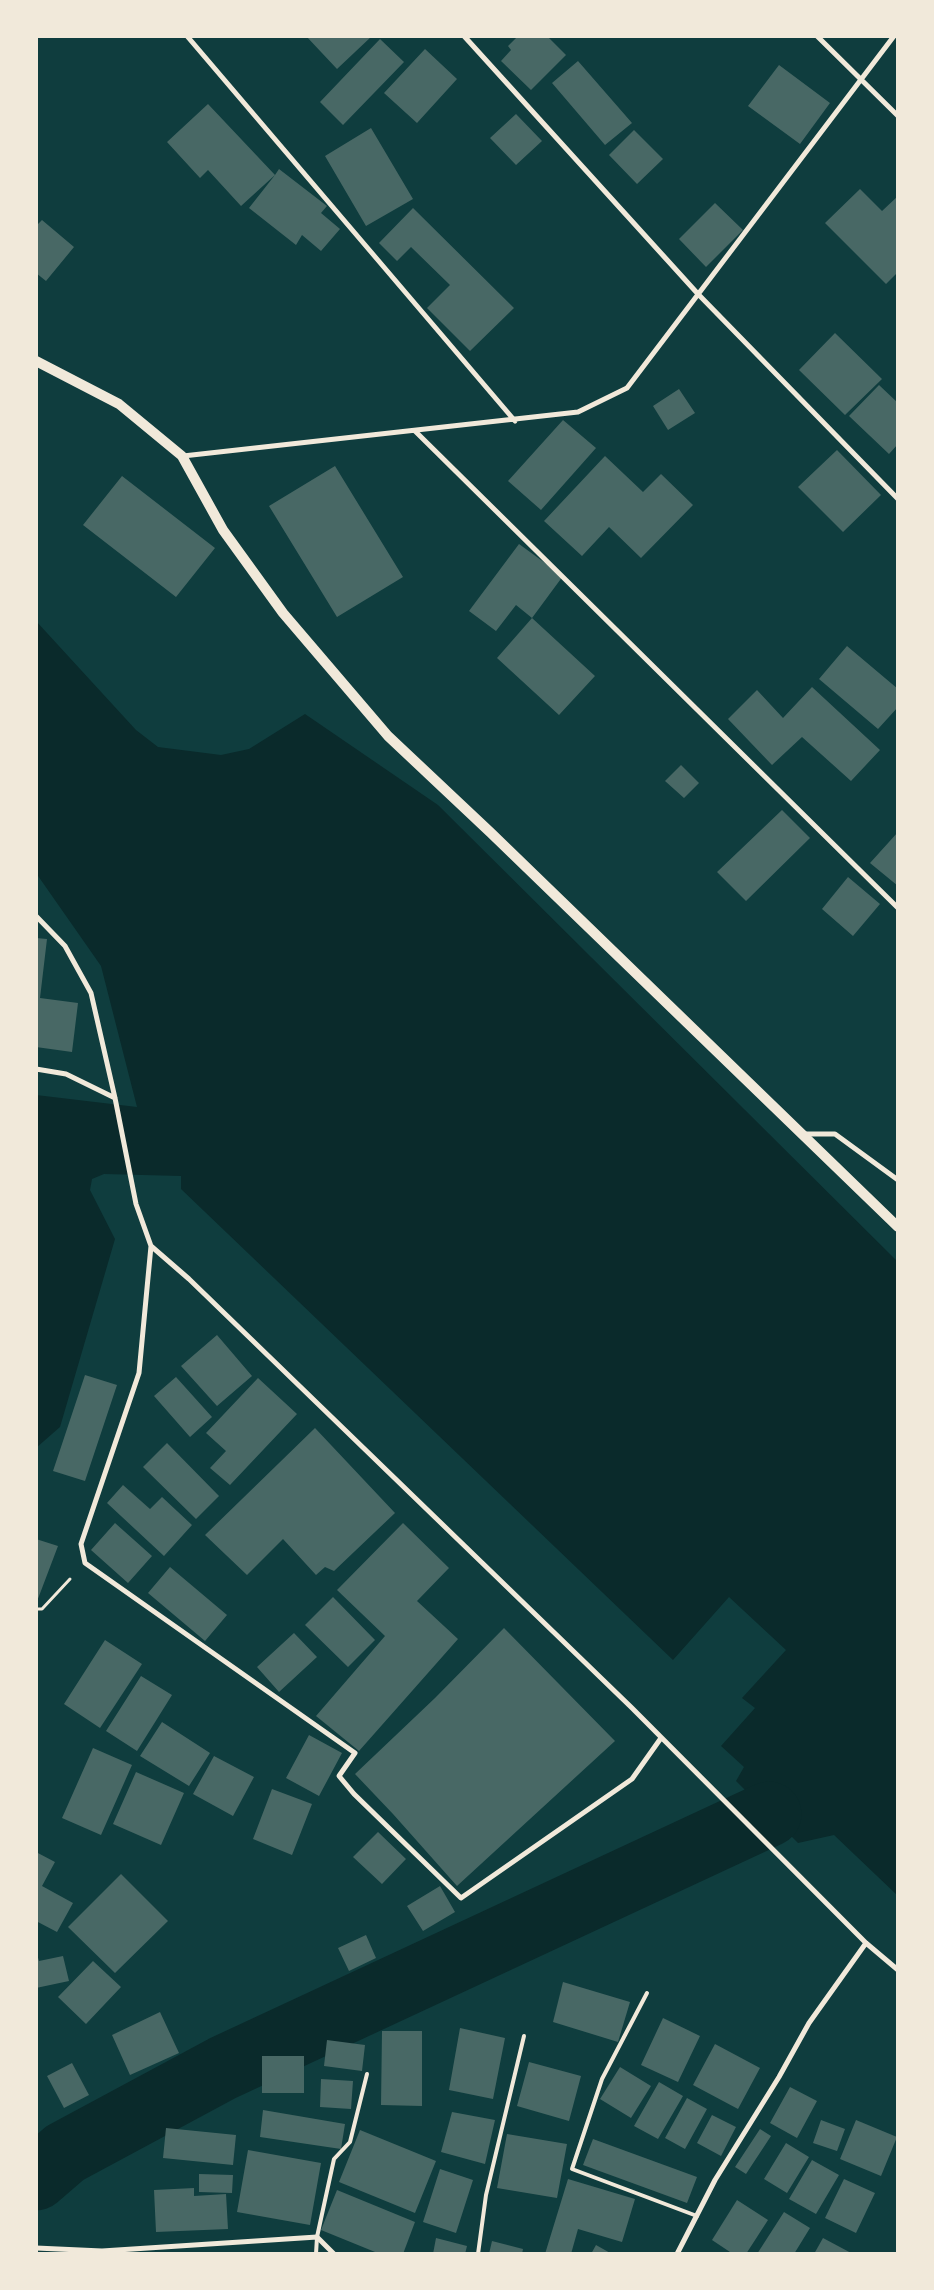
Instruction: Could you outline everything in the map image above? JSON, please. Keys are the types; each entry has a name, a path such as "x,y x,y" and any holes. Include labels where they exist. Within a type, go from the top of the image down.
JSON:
{"main road":[{"path":"36,361 118,404 182,456 223,530 283,613 388,736 804,1134 898,1227"}],"street":[{"path":"187,36 515,421"},
{"path":"464,36 698,294 898,499"},
{"path":"817,36 898,116"},
{"path":"182,456 515,421 578,412 627,388 894,36"},
{"path":"415,431 898,908"},
{"path":"36,916 65,946 90,993 115,1098 136,1204 151,1246 139,1373 81,1544 85,1564 355,1753 339,1776 354,1794 461,1898 632,1779 661,1738"},
{"path":"36,1069 66,1074 115,1098"},
{"path":"804,1134 835,1134 898,1180"},
{"path":"151,1246 189,1279 661,1738 866,1943 898,1970"},
{"path":"677,2254 715,2180 779,2078 809,2023 866,1943"},
{"path":"36,2248 102,2250 316,2237 334,2254"}],"lane":[{"path":"647,1993 602,2079 572,2169 696,2216"},
{"path":"478,2254 486,2195 524,2036"},
{"path":"316,2254 316,2237 334,2159 350,2142 368,2074"}],"path":[{"path":"36,1608 42,1609 85,1564"}],"water":[{"path":"36,621 136,730 158,747 221,755 249,749 305,714 438,805 898,1262 898,1896 834,1835 798,1843 736,1781 744,1767 721,1746 755,1708 742,1698 786,1650 729,1597 673,1660 181,1189 181,1176 104,1174 92,1179 90,1190 115,1239 60,1427 36,1448 36,1095 137,1107 101,966 36,873"}],"building":[{"path":"306,36 372,36 337,69"},
{"path":"518,36 547,36 566,55 531,90 501,61 511,50 508,46"},
{"path":"380,39 404,62 343,125 320,102"},
{"path":"425,49 457,79 417,123 384,93"},
{"path":"578,61 632,123 605,145 552,83"},
{"path":"779,65 830,103 800,144 748,106"},
{"path":"208,104 275,175 241,206 208,170 200,178 167,142"},
{"path":"516,114 542,141 516,165 490,138"},
{"path":"371,128 413,199 366,226 325,156"},
{"path":"634,130 663,159 637,184 609,155"},
{"path":"279,169 327,206 321,213 340,229 321,251 302,235 296,245 249,208"},
{"path":"860,189 882,211 898,196 898,272 886,284 825,223"},
{"path":"715,203 743,230 706,267 679,239"},
{"path":"413,208 514,308 470,351 427,308 450,285 411,247 397,261 379,243"},
{"path":"42,220 74,247 46,281 36,273 36,226"},
{"path":"835,333 882,379 845,415 799,370"},
{"path":"879,385 898,403 898,444 889,454 849,416"},
{"path":"679,389 695,413 668,430 653,406"},
{"path":"563,420 596,448 541,510 508,481"},
{"path":"837,450 881,495 843,532 798,487"},
{"path":"605,456 643,492 661,474 693,505 641,558 609,527 582,556 544,521"},
{"path":"335,466 403,577 337,617 269,506"},
{"path":"122,476 215,548 176,597 83,525"},
{"path":"519,544 563,576 532,618 516,605 496,631 469,611"},
{"path":"532,618 595,676 559,715 497,658"},
{"path":"847,646 898,689 898,707 878,729 819,679"},
{"path":"812,687 880,750 851,781 802,737 772,765 728,719 757,690 783,718"},
{"path":"681,765 699,783 684,798 665,781"},
{"path":"782,810 810,838 746,901 717,872"},
{"path":"898,832 898,886 870,863"},
{"path":"848,877 880,904 853,936 822,909"},
{"path":"36,938 47,939 40,998 78,1003 72,1052 36,1047"},
{"path":"217,1335 252,1376 217,1406 181,1366"},
{"path":"85,1375 117,1385 85,1481 53,1471"},
{"path":"176,1377 212,1417 190,1437 154,1396"},
{"path":"258,1378 297,1414 230,1485 210,1468 226,1451 206,1433"},
{"path":"315,1428 395,1513 334,1571 325,1567 316,1575 283,1539 247,1575 205,1535"},
{"path":"167,1443 219,1496 196,1519 143,1467"},
{"path":"123,1485 150,1509 162,1497 192,1525 164,1556 107,1503"},
{"path":"115,1523 152,1556 128,1583 91,1550"},
{"path":"403,1523 449,1568 417,1601 458,1639 359,1751 316,1716 385,1636 337,1590"},
{"path":"36,1539 58,1546 36,1604"},
{"path":"170,1567 227,1615 205,1641 148,1593"},
{"path":"333,1597 375,1640 348,1667 305,1625"},
{"path":"504,1628 615,1741 457,1886 355,1774 435,1698"},
{"path":"294,1633 317,1657 279,1692 257,1667"},
{"path":"105,1640 142,1664 100,1728 64,1704"},
{"path":"141,1676 172,1695 137,1751 106,1731"},
{"path":"162,1722 210,1753 189,1786 140,1756"},
{"path":"309,1735 342,1753 319,1796 286,1778"},
{"path":"93,1748 132,1765 101,1835 62,1818"},
{"path":"214,1756 254,1777 233,1816 193,1794"},
{"path":"136,1772 184,1793 161,1845 113,1824"},
{"path":"272,1789 312,1804 292,1855 253,1839"},
{"path":"378,1832 406,1859 382,1884 353,1857"},
{"path":"36,1852 55,1862 42,1886 73,1903 57,1932 36,1921"},
{"path":"121,1874 168,1921 115,1973 68,1927"},
{"path":"440,1886 455,1912 423,1931 407,1906"},
{"path":"366,1935 376,1958 349,1971 338,1948"},
{"path":"36,1951 39,1961 63,1956 69,1981 36,1988"},
{"path":"93,1961 121,1987 86,2024 58,1997"},
{"path":"563,1982 630,2002 618,2042 553,2022"},
{"path":"160,2012 179,2053 130,2075 112,2035"},
{"path":"663,2018 700,2036 678,2082 641,2065"},
{"path":"460,2028 505,2038 493,2099 449,2090"},
{"path":"382,2031 422,2031 422,2106 381,2105"},
{"path":"327,2040 365,2045 362,2071 324,2066"},
{"path":"715,2044 760,2068 738,2109 693,2085"},
{"path":"262,2056 304,2056 304,2093 262,2093"},
{"path":"529,2062 581,2076 569,2121 517,2106"},
{"path":"72,2063 89,2095 64,2108 47,2076"},
{"path":"620,2067 651,2086 631,2118 600,2099"},
{"path":"321,2079 353,2081 351,2109 320,2107"},
{"path":"659,2082 683,2096 658,2139 634,2126"},
{"path":"790,2087 817,2101 797,2138 770,2123"},
{"path":"687,2098 707,2109 685,2149 665,2138"},
{"path":"263,2110 345,2124 341,2149 260,2137"},
{"path":"452,2112 495,2120 485,2164 441,2152"},
{"path":"712,2115 736,2127 721,2156 697,2143"},
{"path":"821,2120 845,2129 837,2151 813,2143"},
{"path":"856,2120 897,2137 881,2176 840,2159"},
{"path":"166,2128 236,2135 233,2165 163,2158"},
{"path":"760,2129 771,2136 746,2174 735,2167"},
{"path":"360,2130 436,2161 415,2213 339,2182"},
{"path":"507,2134 567,2144 557,2198 497,2188"},
{"path":"593,2139 697,2177 687,2203 583,2165"},
{"path":"786,2143 809,2157 787,2193 764,2179"},
{"path":"248,2150 321,2163 310,2225 237,2212"},
{"path":"812,2160 839,2175 816,2214 789,2199"},
{"path":"440,2169 473,2180 456,2233 423,2222"},
{"path":"199,2174 233,2175 232,2193 199,2192"},
{"path":"568,2179 635,2199 622,2242 578,2229 571,2254 545,2254"},
{"path":"844,2179 875,2193 856,2233 825,2218"},
{"path":"194,2188 194,2196 226,2194 228,2229 156,2232 154,2190"},
{"path":"337,2190 415,2222 403,2254 380,2254 321,2230"},
{"path":"737,2200 768,2220 746,2254 733,2254 712,2240"},
{"path":"784,2212 810,2228 794,2254 757,2254"},
{"path":"436,2238 467,2246 465,2254 433,2254"},
{"path":"823,2238 853,2254 814,2254"},
{"path":"492,2241 523,2249 522,2254 489,2254"},
{"path":"596,2245 612,2254 591,2254"}],"waterway":[{"path":"36,2178 65,2153 223,2068 769,1814"}]}
